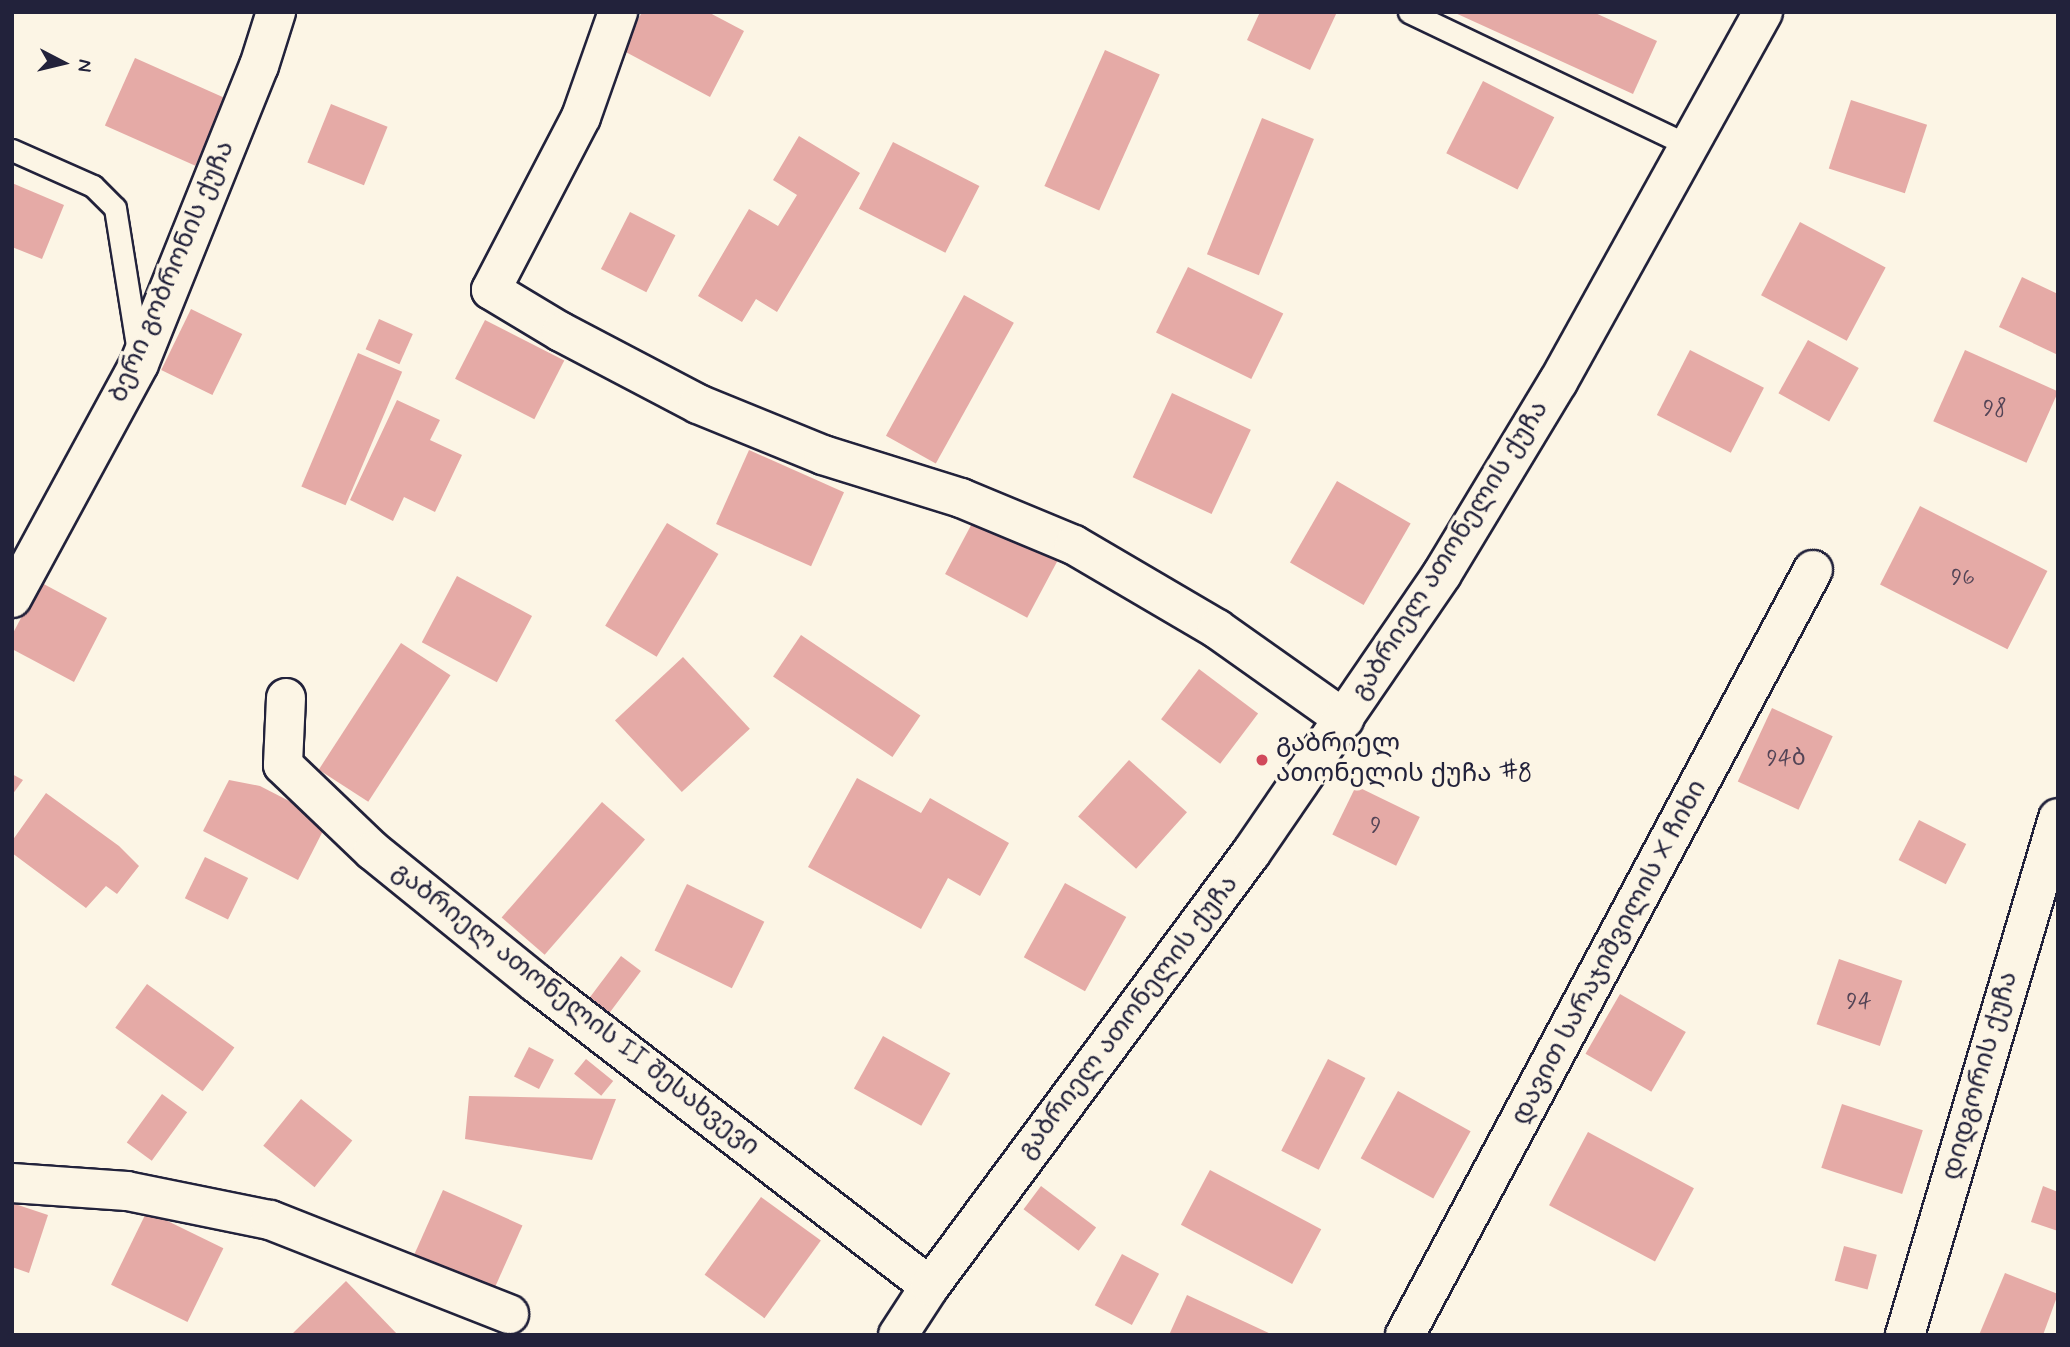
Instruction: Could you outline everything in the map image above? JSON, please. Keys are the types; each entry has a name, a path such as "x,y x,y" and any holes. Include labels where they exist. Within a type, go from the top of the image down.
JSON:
{"street":[{"name":"ბერი გობრონის ქუჩა","path":"12,598 139,364 259,66 276,12"},
{"path":"618,12 581,117 491,290 561,332 698,404 823,455 961,498 1074,545 1217,629 1344,719"},
{"name":"გაბრიელ ათონელის ქუჩა","path":"898,1335 930,1286 1251,853 1449,563 1558,382 1763,12"},
{"name":"დავით სარაჯიშვილის X ჩიხი","path":"1405,1335 1813,570"},
{"name":"გაბრიელ ათონელის II შესახვევი","path":"286,698 284,765 373,851 536,983 930,1286"},
{"name":"დიდგორის ქუჩა","path":"1905,1335 2058,818"},
{"path":"12,1183 127,1191 270,1220 509,1314"}],"lane":[{"path":"1409,12 1690,146"},
{"path":"12,150 93,186 115,208 139,364"}],"building":[{"path":"642,12 708,12 744,31 710,97 622,50"},
{"path":"1260,12 1337,12 1310,70 1247,40"},
{"path":"1453,12 1593,12 1657,41 1633,94"},
{"path":"1105,50 1160,74 1099,211 1044,186"},
{"path":"135,58 225,98 195,166 105,126"},
{"path":"1483,81 1554,117 1518,189 1446,153"},
{"path":"1851,100 1927,125 1905,193 1829,168"},
{"path":"331,104 388,127 364,185 307,162"},
{"path":"1262,118 1314,139 1259,275 1207,254"},
{"path":"799,136 860,173 777,312 756,299 742,322 698,296 749,209 778,226 797,195 773,180"},
{"path":"893,142 979,186 945,253 859,209"},
{"path":"12,183 64,205 42,259 12,247"},
{"path":"630,212 675,235 646,292 601,269"},
{"path":"1800,222 1886,268 1847,341 1761,295"},
{"path":"1188,267 1283,313 1251,379 1156,333"},
{"path":"2022,277 2058,294 2058,355 1999,327"},
{"path":"964,295 1014,323 936,463 886,436"},
{"path":"191,309 242,334 212,395 161,370"},
{"path":"379,319 413,334 399,364 366,349"},
{"path":"485,320 564,360 534,419 455,379"},
{"path":"1808,340 1859,368 1829,421 1778,393"},
{"path":"1690,350 1764,388 1731,453 1657,415"},
{"path":"1965,350 2058,391 2026,463 1933,421"},
{"path":"358,353 402,372 346,505 301,486"},
{"path":"1172,393 1251,430 1212,514 1133,477"},
{"path":"397,400 440,420 430,440 462,455 435,512 404,497 393,521 350,500"},
{"path":"749,450 844,492 811,566 716,524"},
{"path":"1337,481 1411,524 1364,605 1290,562"},
{"path":"1920,506 2047,571 2007,649 1880,584"},
{"path":"977,514 1059,558 1027,618 945,574"},
{"path":"667,523 718,554 657,657 605,626"},
{"path":"457,576 532,616 497,682 422,642"},
{"path":"40,582 107,618 74,682 12,649 12,635"},
{"path":"801,635 920,716 892,757 773,676"},
{"path":"401,643 450,675 368,802 319,770"},
{"path":"683,657 750,729 682,792 615,720"},
{"path":"1199,669 1258,714 1220,764 1161,719"},
{"path":"1772,708 1833,736 1798,810 1738,781"},
{"path":"1129,760 1187,812 1136,869 1078,816"},
{"path":"12,774 23,780 12,795"},
{"path":"857,778 921,813 930,798 1009,843 980,896 948,878 921,929 808,867"},
{"path":"229,780 260,786 328,821 298,880 203,831"},
{"path":"1356,786 1420,817 1396,866 1332,835"},
{"path":"46,793 119,846 139,866 117,894 106,886 86,908 12,853 12,841"},
{"path":"602,802 645,839 545,955 502,917"},
{"path":"1919,820 1966,844 1946,884 1899,860"},
{"path":"205,857 248,878 228,919 185,898"},
{"path":"1065,883 1126,917 1085,991 1024,957"},
{"path":"687,884 764,922 732,988 655,951"},
{"path":"621,956 641,971 601,1025 581,1010"},
{"path":"1839,959 1902,981 1880,1046 1817,1024"},
{"path":"147,984 234,1047 203,1091 115,1028"},
{"path":"1620,994 1686,1032 1651,1092 1586,1054"},
{"path":"883,1036 950,1073 921,1126 854,1088"},
{"path":"529,1047 554,1060 539,1089 514,1076"},
{"path":"586,1059 613,1081 601,1096 574,1074"},
{"path":"1328,1059 1365,1078 1319,1170 1281,1151"},
{"path":"1398,1091 1471,1131 1433,1199 1361,1158"},
{"path":"162,1094 187,1112 152,1161 127,1143"},
{"path":"469,1096 616,1099 592,1160 465,1139"},
{"path":"301,1099 352,1141 315,1187 263,1146"},
{"path":"1842,1104 1923,1130 1902,1194 1821,1168"},
{"path":"1588,1132 1694,1188 1655,1262 1549,1205"},
{"path":"1210,1170 1321,1229 1292,1284 1181,1225"},
{"path":"1041,1186 1096,1228 1079,1251 1024,1209"},
{"path":"2043,1186 2058,1192 2058,1231 2031,1222"},
{"path":"443,1190 522,1225 493,1291 414,1256"},
{"path":"761,1197 821,1240 764,1318 705,1275"},
{"path":"12,1203 48,1215 29,1273 12,1267"},
{"path":"147,1211 223,1248 187,1322 111,1285"},
{"path":"1844,1246 1877,1255 1868,1290 1835,1281"},
{"path":"1122,1254 1159,1274 1132,1325 1095,1305"},
{"path":"2005,1273 2058,1294 2043,1335 1979,1335"},
{"path":"346,1281 398,1335 291,1335"},
{"path":"1187,1295 1273,1335 1169,1335"}],"place":[{"name":"გაბრიელ ათონელის ქუჩა #8","path":"1262,760"}]}
